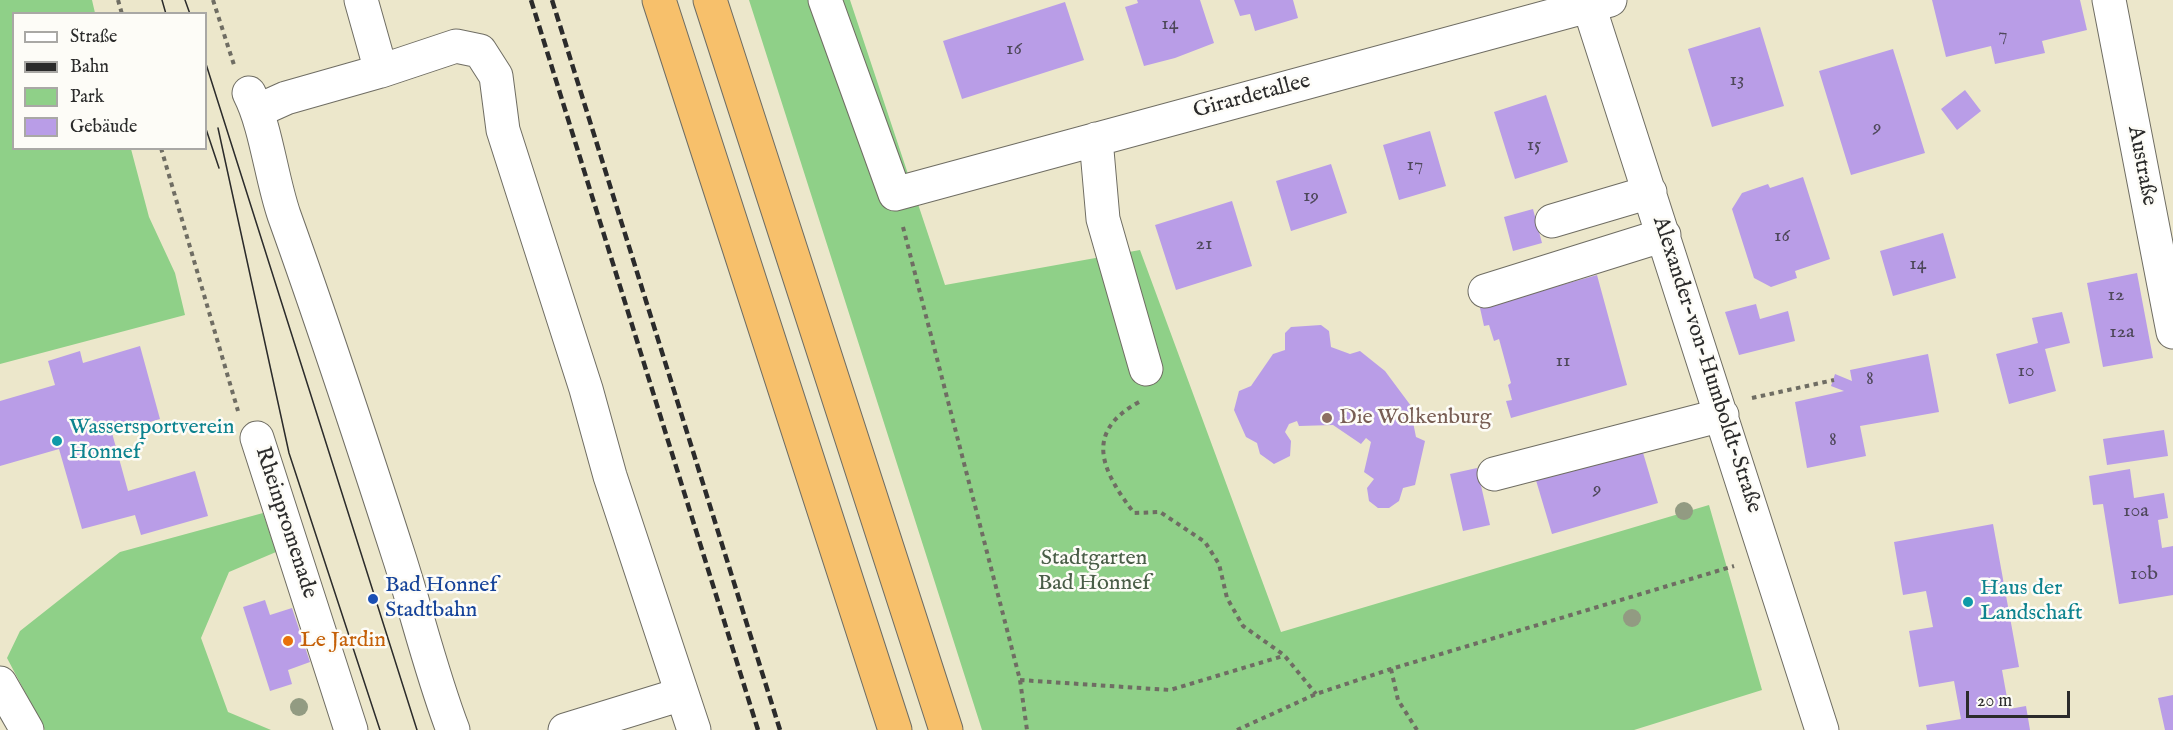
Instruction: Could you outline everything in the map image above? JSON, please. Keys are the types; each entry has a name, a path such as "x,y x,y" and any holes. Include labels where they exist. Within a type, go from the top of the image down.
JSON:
{"highway":[{"path":"659,0 895,730"},
{"path":"710,0 946,730"}],"street":[{"path":"361,0 381,71"},
{"path":"825,0 895,194"},
{"name":"Austraße","path":"2109,0 2171,323"},
{"name":"Girardetallee","path":"895,194 1595,2"},
{"name":"Alexander-von-Humboldt-Straße","path":"1595,2 1650,192 1822,730"},
{"path":"254,103 266,107 286,98 381,71 456,46 480,51 496,76 503,130 586,389 610,476 694,730"},
{"path":"254,103 279,199 395,543 439,693 453,730"},
{"path":"1096,139 1103,219 1146,369"},
{"path":"1552,221 1650,192"},
{"path":"1485,291 1664,235"},
{"path":"1494,474 1720,410"},
{"name":"Rheinpromenade","path":"257,438 351,730"},
{"path":"0,683 27,730"},
{"path":"565,730 682,694"}],"path":[{"path":"213,0 236,69 254,103"},
{"name":"Rheinpromenade","path":"162,150 240,417 257,438"},
{"path":"895,194 1020,680 1027,730"},
{"path":"1146,369 1152,395 1135,404 1106,429 1101,449 1112,484 1134,513 1160,512 1205,542 1219,564 1227,598 1243,626 1284,656 1316,694"},
{"path":"1720,410 1834,380"},
{"path":"1237,730 1316,694 1391,669 1768,556"},
{"path":"1020,680 1170,690 1284,656"},
{"path":"1391,669 1398,700 1417,730"}],"green space":[{"path":"0,0 92,0 95,12 12,12 12,150 131,150 149,217 175,273 185,315 0,364"},
{"name":"Stadtgarten Bad Honnef","path":"749,0 850,0 945,285 1140,250 1281,632 1709,505 1762,690 1634,730 982,730"},
{"path":"263,513 276,552 229,572 201,638 228,712 271,730 45,730 7,658 20,631 120,552"}],"building":[{"path":"1137,0 1200,0 1214,43 1175,58 1144,66 1125,7 1138,3"},
{"path":"1234,0 1293,0 1298,18 1255,31 1250,14 1240,16"},
{"path":"1932,0 2080,0 2087,30 2042,41 2045,53 1995,64 1991,46 1946,57"},
{"path":"1065,2 1084,60 962,99 943,41"},
{"path":"1760,27 1784,106 1712,127 1688,49"},
{"path":"1893,49 1925,153 1851,175 1819,71"},
{"path":"1965,90 1981,111 1957,130 1941,109"},
{"path":"1546,95 1568,162 1515,179 1494,112"},
{"path":"1430,131 1446,186 1399,200 1383,145"},
{"path":"1331,164 1347,213 1291,231 1276,181"},
{"path":"1803,177 1830,259 1795,271 1797,278 1771,287 1754,278 1732,209 1742,193 1768,184 1770,188"},
{"path":"1232,201 1252,266 1176,290 1155,225"},
{"path":"1533,209 1542,243 1513,251 1504,217"},
{"path":"1943,233 1956,278 1893,296 1880,251"},
{"path":"2137,273 2153,358 2103,367 2087,283"},
{"path":"1597,275 1627,385 1511,418 1506,401 1512,400 1508,385 1511,383 1499,339 1494,341 1489,325 1484,326 1480,308"},
{"path":"1756,304 1760,319 1788,311 1795,341 1739,355 1725,312"},
{"path":"2062,312 2070,343 2045,349 2056,391 2009,404 1996,354 2038,343 2032,318"},
{"name":"Die Wolkenburg","path":"1321,325 1329,331 1331,347 1350,354 1360,351 1385,371 1417,414 1413,422 1416,437 1425,441 1415,485 1403,488 1399,501 1389,508 1378,508 1369,501 1367,488 1374,479 1364,472 1371,442 1366,438 1361,444 1333,425 1299,426 1297,421 1289,424 1285,432 1291,441 1290,456 1274,464 1260,454 1257,443 1246,437 1234,410 1239,391 1251,386 1273,354 1285,350 1285,333 1291,327"},
{"name":"Wassersportverein Honnef","path":"140,346 160,419 112,433 128,491 195,471 208,516 141,535 135,515 82,529 59,449 0,466 0,401 55,385 48,361 80,351 83,363"},
{"path":"1928,354 1939,412 1860,426 1866,456 1807,468 1795,402 1844,391 1831,386 1835,374 1852,381 1850,370"},
{"path":"2164,430 2168,456 2107,465 2103,439"},
{"path":"1641,446 1658,503 1552,534 1535,477"},
{"path":"1477,468 1490,525 1463,531 1450,474"},
{"path":"2130,469 2134,498 2164,493 2168,518 2158,520 2162,548 2173,546 2173,595 2119,604 2103,504 2093,505 2089,476"},
{"name":"Haus der Landschaft","path":"1993,524 2019,667 2002,670 2009,709 2026,706 2030,730 1927,730 1926,725 1961,719 1954,681 1919,687 1909,631 1933,627 1926,591 1903,595 1894,542"},
{"path":"265,600 270,615 292,608 310,662 288,670 292,684 270,691 243,607"},
{"path":"2173,695 2173,730 2165,730 2158,698"}],"tram line":[{"path":"162,0 165,12"},
{"path":"185,0 189,12"},
{"path":"207,67 417,730"},
{"path":"218,128 289,453 380,730"},
{"path":"207,132 219,168"}],"railway":[{"path":"531,0 758,730"},
{"path":"552,0 780,730"}],"place":[{"name":"Die Wolkenburg","path":"1327,418"},
{"name":"Wassersportverein Honnef","path":"57,441"},
{"name":"Bad Honnef Stadtbahn","path":"373,599"},
{"name":"Haus der Landschaft","path":"1968,602"},
{"name":"Le Jardin","path":"288,641"}]}
